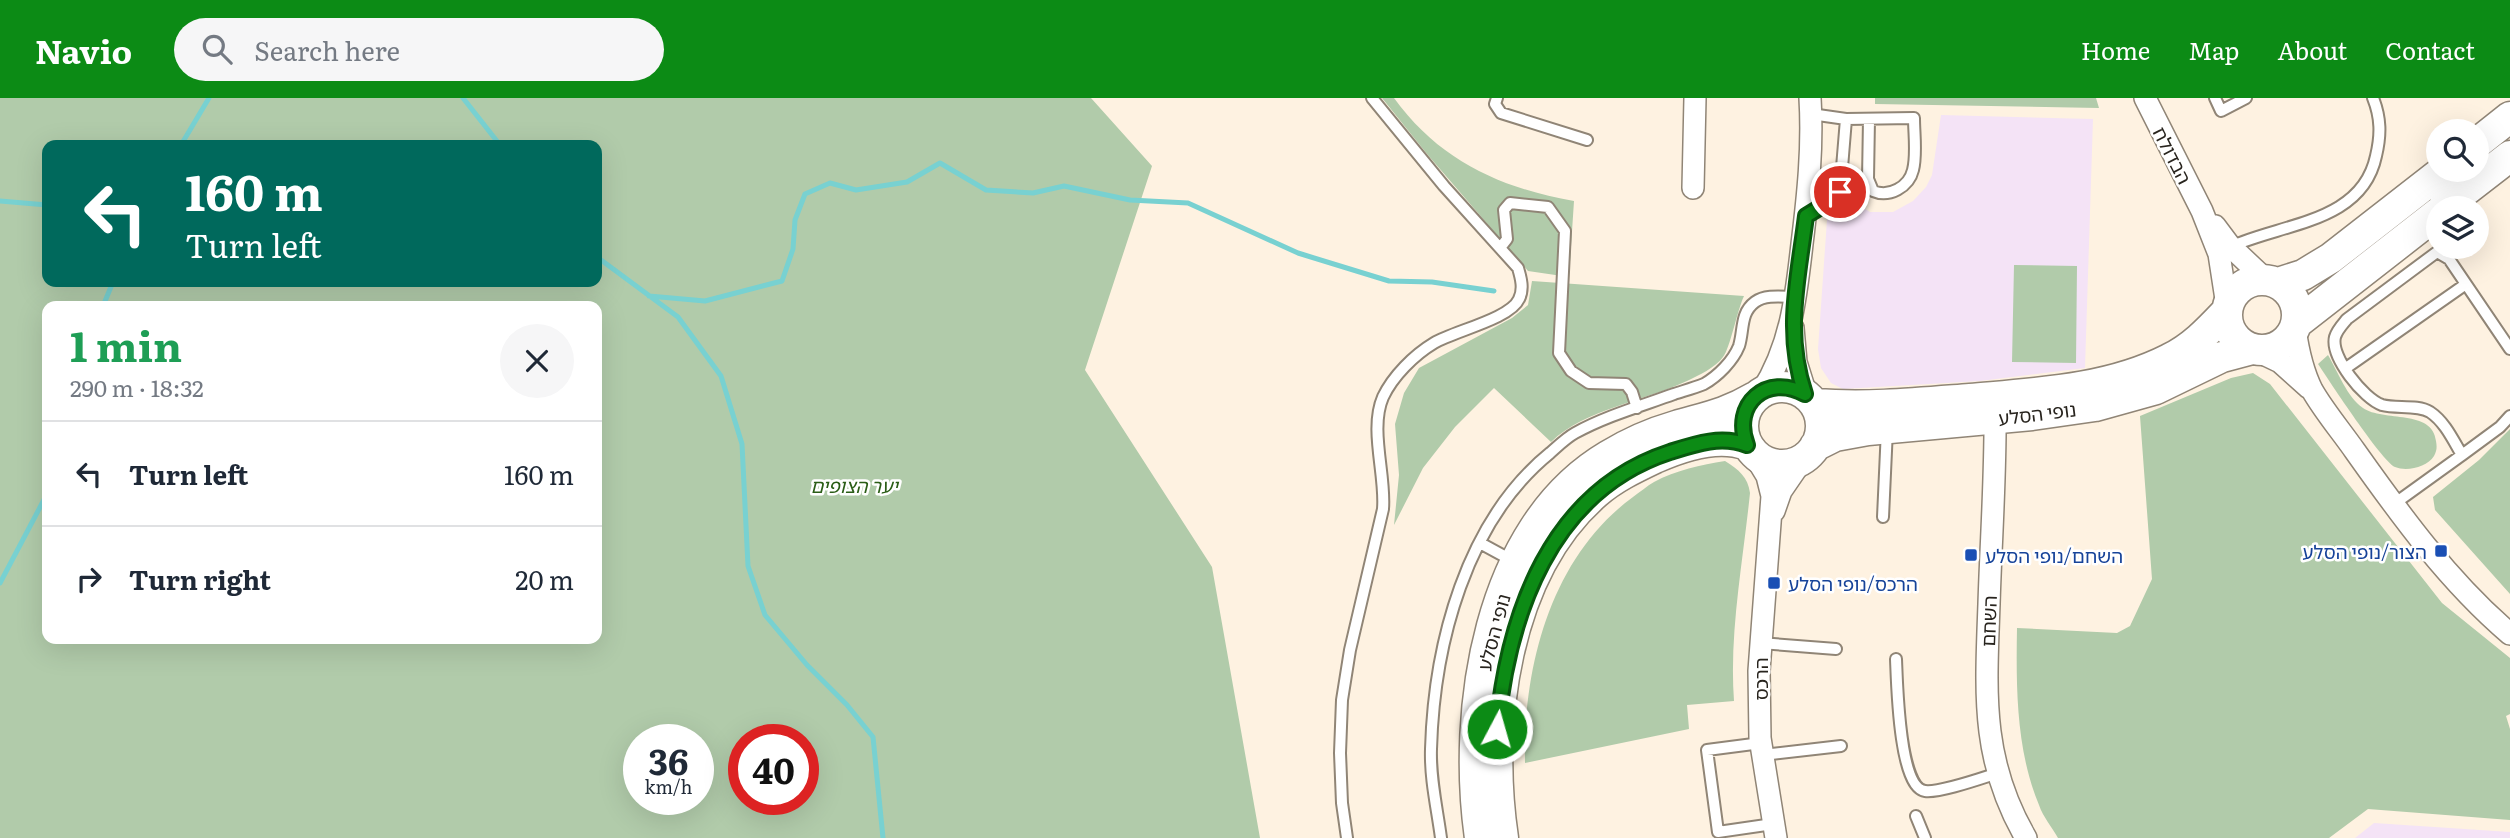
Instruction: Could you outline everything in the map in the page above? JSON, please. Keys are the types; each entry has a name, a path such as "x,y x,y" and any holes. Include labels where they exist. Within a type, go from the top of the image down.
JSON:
{"street":[{"path":"1693,188 1695,98"},
{"name":"הבדולח","path":"2145,98 2202,211 2225,250 2272,281"},
{"path":"1792,320 1796,362 1821,425 1809,452 1782,465 1762,459 1750,449 1743,435 1744,415 1775,371 1792,320 1812,153 1810,106"},
{"path":"2489,134 2510,117"},
{"path":"2459,196 2510,156"},
{"path":"2429,182 2331,258 2303,275 2246,283 2231,297 2227,309 2227,324 2241,344 2280,362 2313,391 2394,504 2478,605 2510,634"},
{"path":"2255,350 2267,351 2284,344 2296,326 2426,223"},
{"name":"הבדולח","path":"2225,250 2227,309"},
{"path":"2272,281 2287,290 2294,299 2298,311 2298,353 2313,391"},
{"name":"נופי הסלע","path":"1809,452 1835,436 1995,407 2148,368 2193,345 2227,309"},
{"name":"נופי הסלע","path":"1810,399 1886,406 2067,411 2125,398 2176,380 2222,357 2255,350"},
{"path":"1758,395 1772,388 1783,387 1795,389 1810,399"},
{"name":"נופי הסלע","path":"1480,838 1474,776 1476,702 1486,648 1504,589 1531,535 1554,503 1595,464 1654,433 1721,415 1758,395"},
{"name":"השחם","path":"1995,407 1986,702 1993,756 2009,804 2026,838"},
{"name":"נופי הסלע","path":"1503,838 1497,752 1504,676 1526,598 1551,546 1595,494 1608,483 1641,465 1662,455 1709,442 1735,441 1750,449"},
{"name":"הרכס","path":"1750,449 1767,476 1772,496 1760,643 1762,749 1775,831"},
{"name":"הרכס","path":"1771,519 1781,491 1809,452"}],"lane":[{"path":"1347,838 1341,790 1342,700 1350,650 1383,509 1384,488 1378,421 1383,398 1397,376 1424,350 1509,310 1519,299 1522,282 1518,268 1437,178 1372,98"},
{"path":"1497,98 1495,104 1501,113 1587,140"},
{"path":"2215,98 2221,111 2246,98"},
{"path":"2225,250 2269,231 2307,221 2348,203 2369,180 2375,162 2380,137 2379,113 2373,98"},
{"path":"1810,106 1846,119 1914,118 1914,169 1899,189 1890,193 1873,191 1868,179 1869,119"},
{"path":"1806,216 1840,192 1846,119"},
{"path":"1500,248 1507,240 1504,210 1510,203 1548,207 1555,215 1565,230 1559,353 1571,371 1588,383 1626,384 1632,391 1637,408"},
{"path":"2462,455 2442,423 2427,410 2384,406 2371,401 2361,392 2337,355 2334,339 2347,319 2437,252 2449,259 2510,349"},
{"path":"2346,368 2466,284"},
{"path":"1441,838 1431,751 1434,705 1449,624 1480,543 1501,508 1524,477 1574,434 1704,383 1721,370 1733,358 1740,343 1744,314 1755,302 1770,297 1796,297"},
{"path":"2394,504 2500,427 2510,416"},
{"path":"1883,517 1887,428"},
{"path":"1480,543 1517,563"},
{"path":"1760,643 1836,649"},
{"path":"1896,659 1904,747 1909,776 1916,787 1924,791 1936,790 1998,773"},
{"path":"1775,831 1718,832 1707,750 1841,746"},
{"path":"1916,816 1925,838"}],"shaded area":[{"path":"1941,115 2093,119 2085,368 1980,381 1843,389 1831,383 1821,368 1818,349 1827,220 1854,202 1870,212 1893,212 1913,201 1926,187 1932,175"},
{"path":"2374,823 2510,832 2510,838 2355,838"}],"green space":[{"name":"יער הצופים","path":"0,98 1091,98 1152,166 1085,370 1212,567 1260,838 0,838"},
{"path":"1382,98 1394,98 1431,138 1473,168 1521,188 1574,201 1569,277 1528,271"},
{"path":"1875,98 2096,98 2099,108 1875,104"},
{"path":"2014,265 2077,266 2076,363 2012,362"},
{"path":"1532,281 1744,296 1726,352 1716,365 1670,388 1598,413 1581,421 1551,442 1494,388 1455,427 1423,468 1394,525 1399,475 1395,424 1404,393 1419,368 1512,318 1528,305"},
{"path":"2328,355 2348,391 2363,408 2382,415 2417,420 2433,431 2437,449 2431,460 2422,466 2405,469 2395,467 2388,461 2318,364"},
{"path":"2253,373 2270,384 2442,603 2510,658 2510,714 2506,716 2510,729 2510,820 2368,809 2329,838 2058,838 2045,818 2031,784 2022,740 2017,695 2017,628 2117,633 2130,626 2152,579 2140,416 2231,378"},
{"path":"2510,429 2510,594 2435,510 2433,497 2479,460"},
{"path":"1725,461 1742,474 1750,493 1735,623 1734,701 1687,705 1689,729 1525,763 1529,689 1537,652 1562,582 1581,550 1605,522 1651,484 1680,471"}],"waterway":[{"path":"184,140 209,98"},
{"path":"463,98 496,140"},
{"path":"649,296 705,301 782,281 793,249 795,220 805,194 830,183 856,190 907,182 940,163 986,190 1033,193 1064,186 1130,200 1188,203 1298,253 1389,281 1432,282 1494,291"},
{"path":"0,201 42,205"},
{"path":"602,261 678,317 721,376 742,444 748,566 765,615 873,737 883,838"},
{"path":"105,301 111,287"},
{"path":"0,583 42,503"}],"place":[{"name":"הצור/נופי הסלע","path":"2441,551"},
{"name":"השחם/נופי הסלע","path":"1971,555"},
{"name":"הרכס/נופי הסלע","path":"1774,583"}],"route":[{"path":"1497,729 1508,654 1526,598 1551,546 1572,518 1608,483 1662,455 1725,440 1747,445 1743,435 1744,415 1748,405 1760,393 1783,387 1805,394 1796,362 1792,320 1806,216 1840,192"}]}
